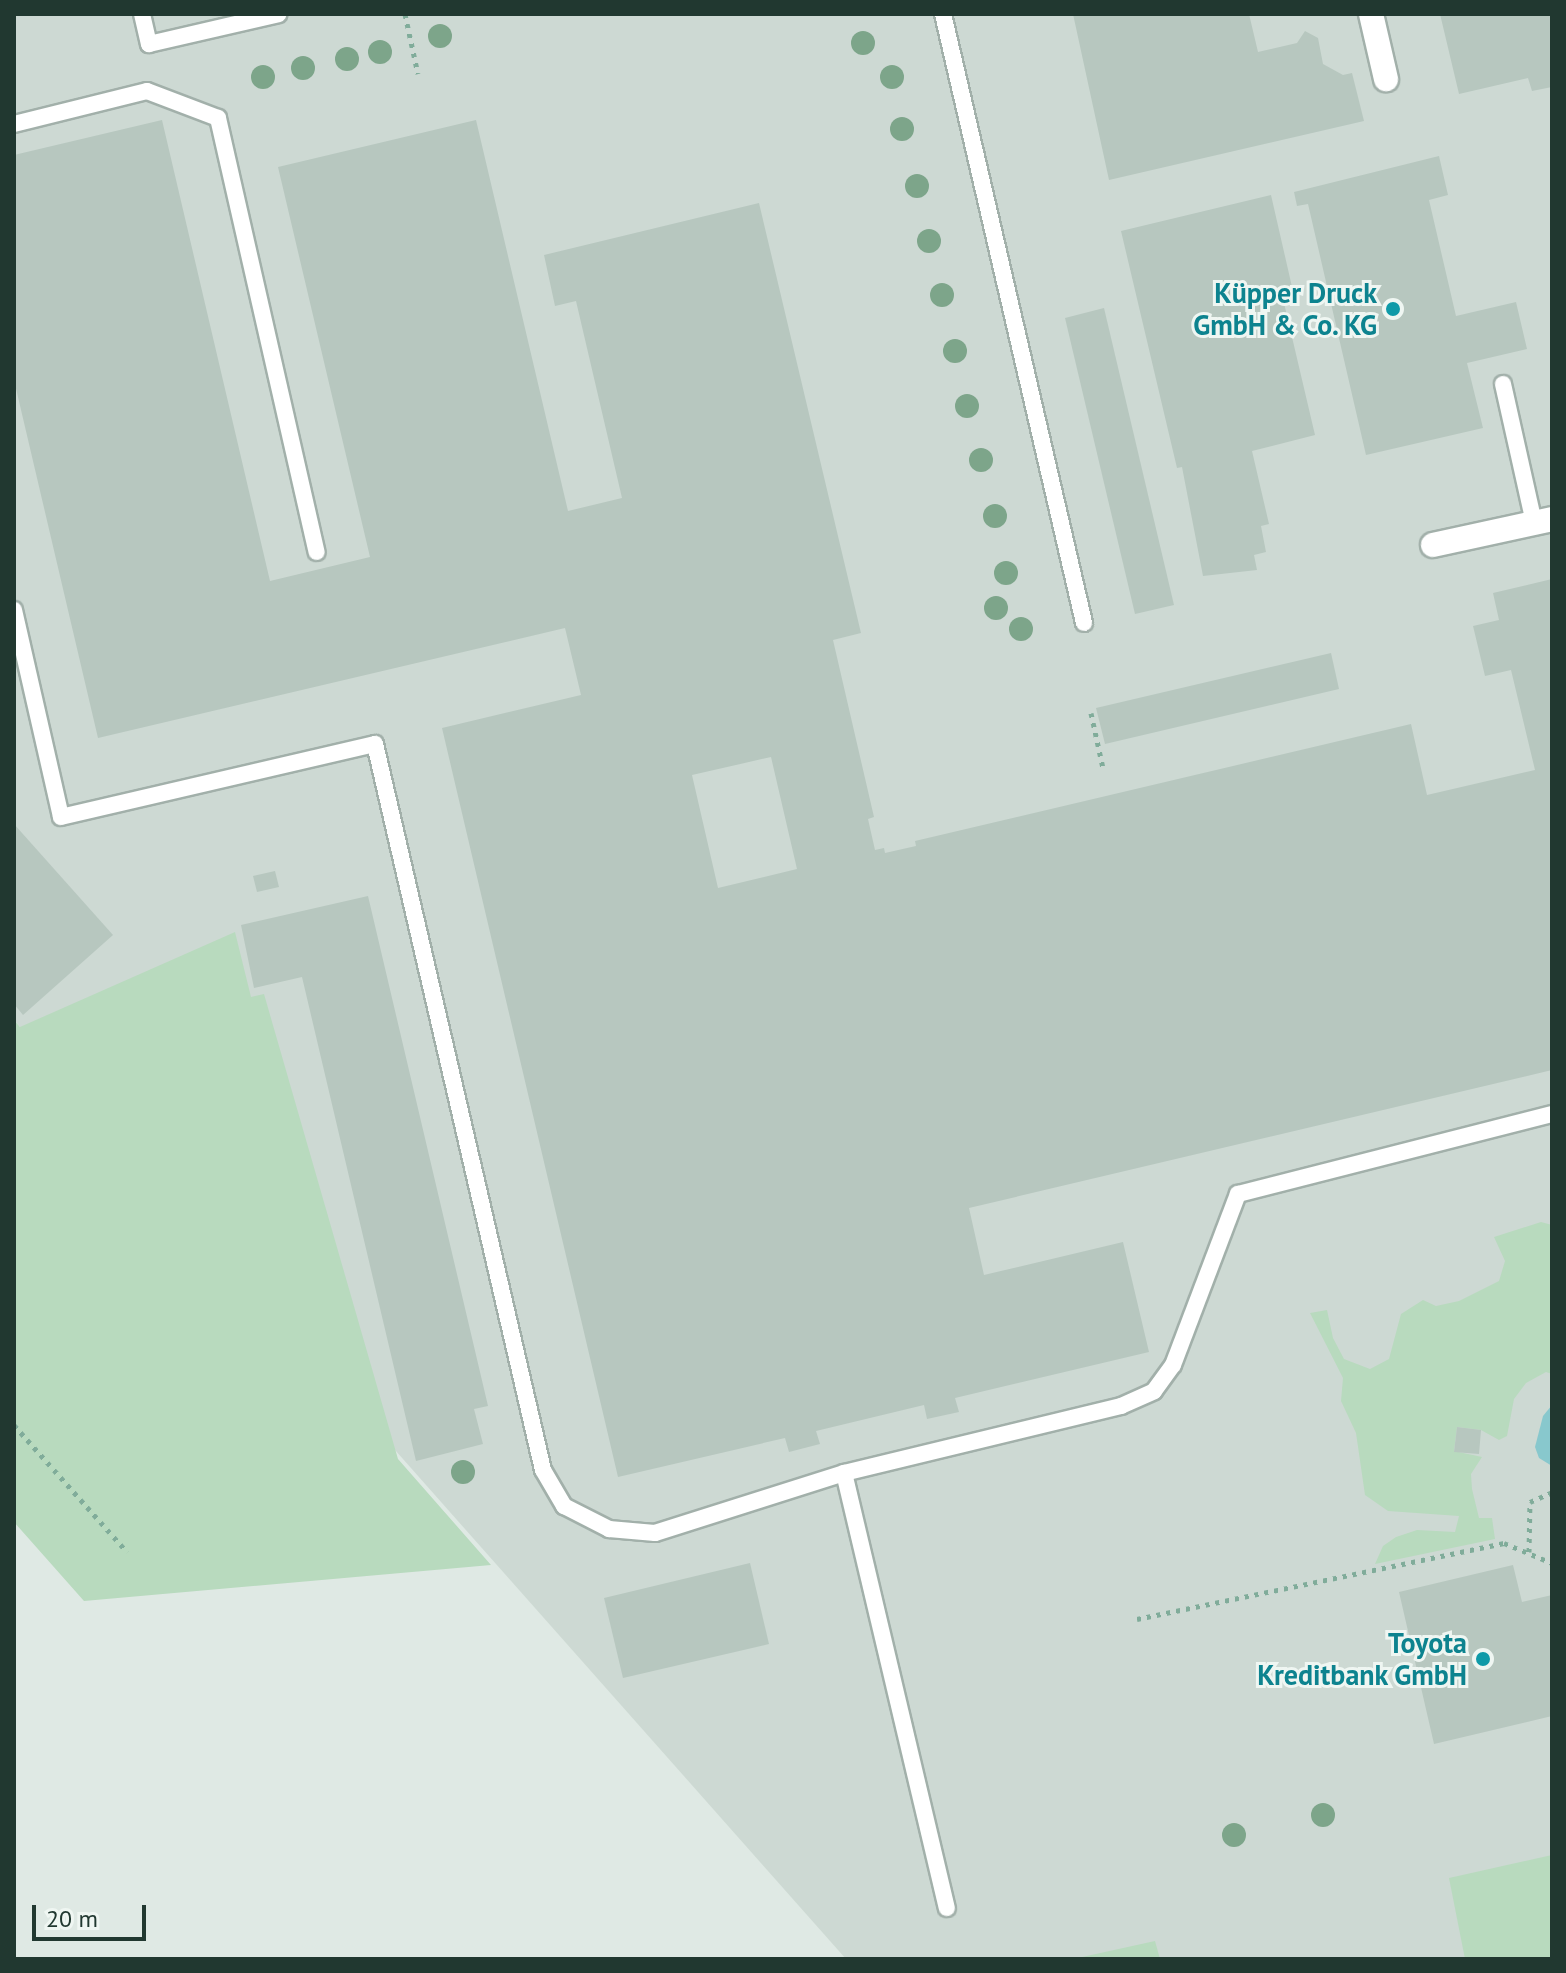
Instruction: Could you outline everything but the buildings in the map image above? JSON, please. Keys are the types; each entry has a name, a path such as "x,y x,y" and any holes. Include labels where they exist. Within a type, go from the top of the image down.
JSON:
{"street":[{"path":"1371,14 1386,79"},
{"path":"1433,545 1543,521"}],"lane":[{"path":"142,14 149,44 279,14"},
{"path":"943,14 1084,623"},
{"path":"14,124 147,91 218,118 317,552"},
{"path":"1503,384 1543,521"},
{"path":"14,610 61,817 375,744 543,1470 564,1506 609,1529 655,1533 844,1473 1121,1406 1154,1391 1173,1365 1238,1194 1552,1114"},
{"path":"844,1473 947,1908"}],"path":[{"path":"405,14 418,74"},
{"path":"1091,713 1103,768"},
{"path":"14,1425 127,1552"},
{"path":"1529,1553 1530,1502 1552,1492"},
{"path":"1137,1619 1504,1543 1552,1563"}],"shaded area":[{"path":"14,14 1552,14 1552,1959 846,1959 14,1020"}],"green space":[{"path":"235,932 251,997 264,994 398,1459 491,1565 84,1601 14,1522 14,1020 20,1027"},
{"path":"1541,1222 1552,1225 1552,1374 1546,1372 1526,1383 1514,1399 1507,1436 1499,1440 1481,1430 1457,1427 1454,1451 1482,1457 1471,1474 1472,1489 1479,1518 1492,1518 1495,1539 1375,1564 1383,1546 1396,1537 1417,1530 1455,1532 1459,1516 1388,1511 1365,1495 1356,1433 1341,1401 1343,1378 1310,1313 1327,1310 1333,1338 1344,1359 1370,1369 1389,1359 1401,1314 1423,1300 1436,1306 1459,1301 1499,1281 1505,1261 1494,1237"},
{"path":"1552,1855 1552,1959 1465,1959 1449,1878"},
{"path":"1155,1941 1160,1959 1073,1959"}],"water":[{"path":"1552,1405 1552,1466 1539,1458 1535,1447 1543,1416"}],"place":[{"name":"Küpper Druck GmbH & Co. KG","path":"1393,309"},
{"name":"Toyota Kreditbank GmbH","path":"1483,1659"}]}
